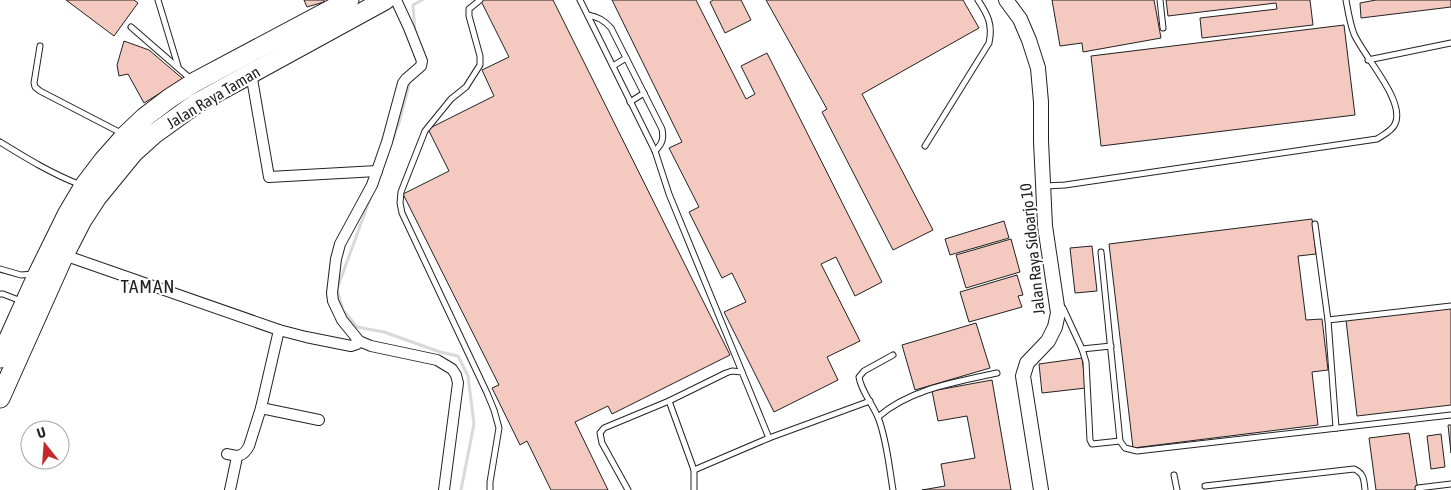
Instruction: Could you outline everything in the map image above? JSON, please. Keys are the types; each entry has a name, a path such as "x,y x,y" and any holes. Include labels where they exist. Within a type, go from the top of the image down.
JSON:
{"highway":[{"name":"Jalan Raya Taman","path":"2,347 68,213 84,186 126,135 145,117 194,82 349,0"},
{"name":"Jalan Raya Taman","path":"0,398 64,255 82,220 97,197 133,153 154,134 197,103 384,0"}],"street":[{"path":"396,0 422,61 421,66 403,83 377,171 367,196 340,244 332,284 333,301 342,320 359,340 371,346 438,360 452,369 456,375 458,383 444,490"},
{"name":"Jalan Raya Sidoarjo 10","path":"1006,0 1020,19 1038,68 1045,226 1058,314 1056,327 1048,341 1027,363 1022,376 1041,490"},
{"path":"252,73 270,177 377,171"},
{"path":"64,255 279,330 351,346 357,344 359,340"},
{"path":"230,490 232,456 242,455 249,446 261,408 279,330"},
{"path":"261,408 319,420"}],"lane":[{"path":"158,0 178,67"},
{"path":"480,0 469,9 469,16 480,56 480,65 466,87 451,99 425,131 401,192 400,203 402,213 488,392 494,410 499,428 490,490"},
{"path":"580,0 655,151 669,194 769,438"},
{"path":"925,146 989,43 991,26 986,12 978,0"},
{"path":"1160,0 1163,28"},
{"path":"1042,186 1065,185 1377,139 1394,126 1398,115 1394,100 1383,80 1368,60 1354,34 1346,0"},
{"path":"588,15 598,17 611,28 662,129 664,138 661,145 655,151"},
{"path":"131,27 194,82"},
{"path":"1368,60 1451,43"},
{"path":"40,46 35,87 126,135"},
{"path":"613,66 626,58"},
{"path":"630,102 644,93"},
{"path":"0,142 34,163 84,186"},
{"path":"1315,224 1328,320 1336,428"},
{"path":"1101,252 1120,441 1125,448 1137,451 1451,415"},
{"path":"0,269 21,275 38,274"},
{"path":"1056,292 1086,362 1090,442 1092,444 1120,441"},
{"path":"0,294 24,303"},
{"path":"1328,320 1451,306"},
{"path":"1082,349 1111,346"},
{"path":"893,355 864,371 860,377 860,384 878,417 884,436 893,490"},
{"path":"628,490 602,444 600,433 604,428 669,401 726,373 732,371 742,372"},
{"path":"878,417 897,404 919,393 948,384 997,373"},
{"path":"669,401 694,470 694,490"},
{"path":"694,470 769,438 870,401"},
{"path":"1205,486 1354,469 1363,475 1366,490"},
{"path":"1174,474 1177,490"},
{"path":"1418,488 1451,484"}],"building":[{"path":"66,0 134,0 138,3 114,36"},
{"path":"304,0 324,0 324,2 307,7"},
{"path":"553,0 730,355 612,414 608,406 575,422 608,490 551,490 527,441 520,445 492,388 499,385 403,194 449,171 428,129 494,96 482,70 509,57 481,1"},
{"path":"612,0 696,0 746,99 755,94 741,66 767,53 882,282 855,296 836,257 821,264 860,341 827,357 838,380 774,412 724,312 746,302 732,273 722,278 689,212 699,207 669,148 682,142"},
{"path":"713,0 741,0 751,20 725,33 710,2"},
{"path":"766,0 963,0 979,28 862,94 933,230 893,250 822,112 827,109"},
{"path":"1052,0 1154,0 1161,38 1083,52 1082,43 1060,46"},
{"path":"1166,0 1310,0 1313,25 1202,38 1200,18 1277,9 1276,3 1168,16"},
{"path":"1376,0 1451,0 1451,7 1361,18 1360,3"},
{"path":"1344,25 1355,115 1101,146 1091,56"},
{"path":"124,41 149,50 183,79 144,103 128,74 119,76 117,65"},
{"path":"1312,219 1316,254 1298,256 1306,320 1322,319 1328,370 1312,372 1318,425 1133,448 1109,244"},
{"path":"1004,221 1009,238 950,255 945,239"},
{"path":"1011,239 1020,272 966,288 956,255"},
{"path":"1092,246 1097,291 1075,293 1070,248"},
{"path":"1017,275 1023,295 1018,296 1022,307 969,322 960,292"},
{"path":"1451,307 1451,405 1357,416 1346,320"},
{"path":"976,323 990,368 915,390 902,345"},
{"path":"1082,358 1086,388 1042,393 1039,364"},
{"path":"992,380 1011,490 922,490 945,486 941,464 975,458 967,416 938,421 932,391"},
{"path":"1448,425 1451,425 1451,453"},
{"path":"1409,433 1418,490 1376,490 1369,438"},
{"path":"1441,434 1445,467 1431,469 1427,436"}],"waterway":[{"path":"415,32 413,5 422,0"},
{"path":"392,141 399,123 410,81 413,79"},
{"path":"371,196 337,289 343,310 357,327 384,332 440,352 458,356 468,376 474,424 461,490"}],"district":[{"name":"TAMAN","path":"148,286"}]}
